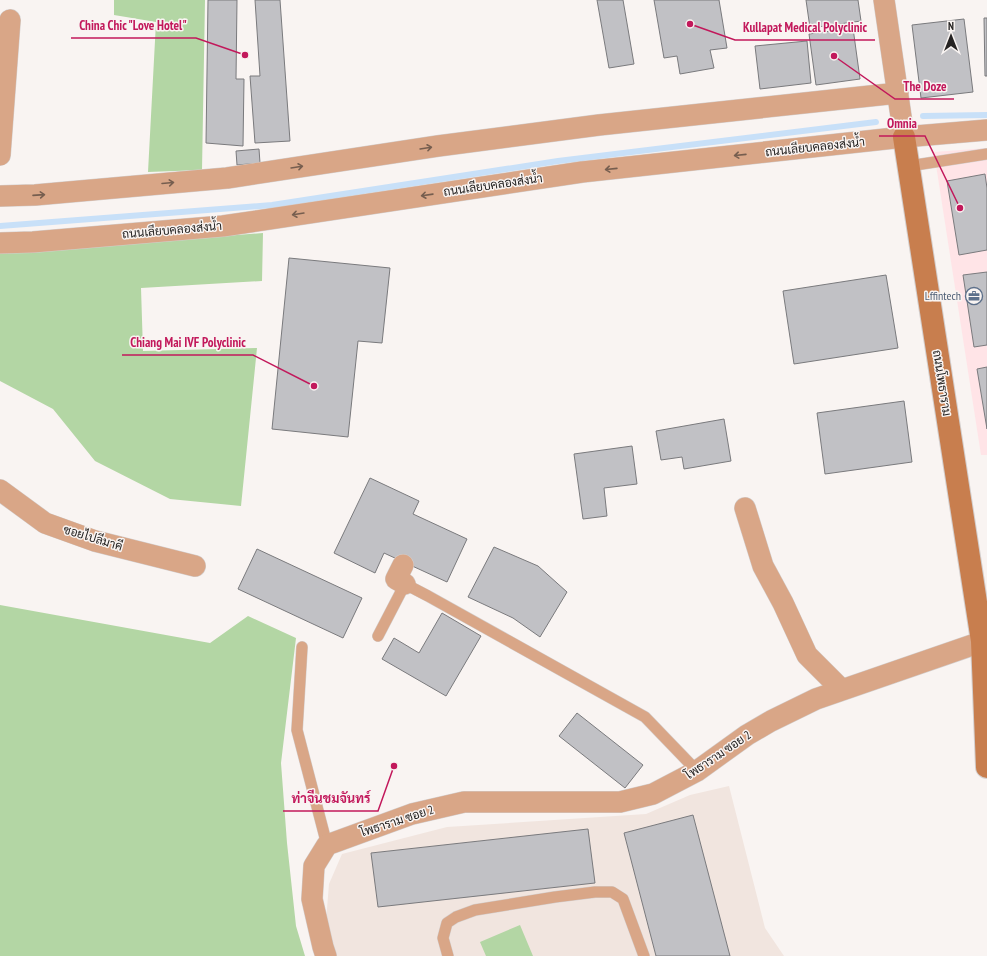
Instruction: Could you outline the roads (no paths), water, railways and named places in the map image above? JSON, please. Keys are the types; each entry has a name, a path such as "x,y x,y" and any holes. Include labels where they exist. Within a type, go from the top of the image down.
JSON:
{"street":[{"name":"ถนนโพธาราม","path":"884,0 904,137 985,640 987,767"},
{"path":"0,155 10,20"},
{"path":"0,196 35,195 227,178 438,146 599,125 898,93"},
{"name":"ถนนเลียบคลองส่งน้ำ","path":"0,243 33,242 223,226 582,172 904,137 987,130"},
{"name":"ซอยไปลีมาคี","path":"0,490 45,523 95,541 195,566"},
{"path":"746,508 763,566 783,603 807,655 842,690"},
{"name":"โพธาราม ซอย 2","path":"327,845 412,814 464,802 620,802 654,794 698,771 747,735 771,721 816,700 985,640"},
{"path":"326,956 312,899 314,866 327,845"}],"lane":[{"path":"909,166 987,154"},
{"path":"378,636 404,575 428,596 645,717 698,771"},
{"path":"302,647 297,730 327,845"},
{"path":"448,956 443,938 447,923 456,917 475,910 595,892 612,892 623,899 644,956"}],"waterway":[{"path":"923,116 987,115"},
{"path":"0,226 272,205 558,161 876,122"}],"place":[{"name":"Kullapat Medical Polyclinic","path":"690,24"},
{"name":"China Chic \"Love Hotel\"","path":"245,55"},
{"name":"The Doze","path":"834,56"},
{"name":"Omnia","path":"960,208"},
{"name":"Lffintech","path":"974,296"},
{"name":"Chiang Mai IVF Polyclinic","path":"314,386"},
{"name":"ท่าจีนชมจันทร์","path":"394,766"}]}
